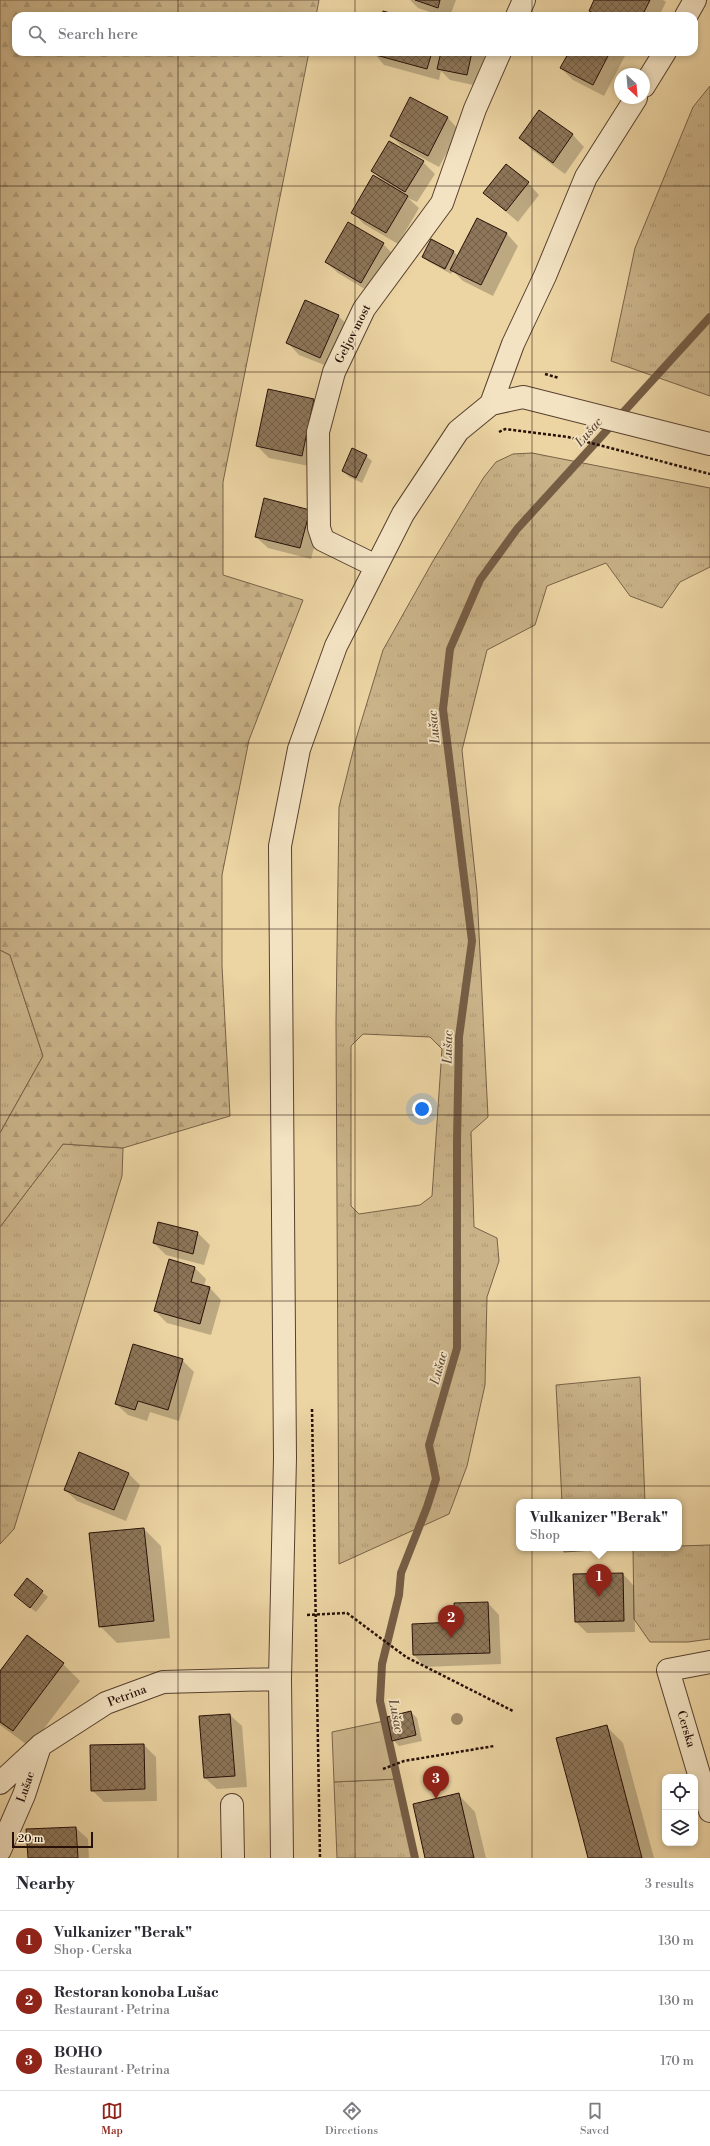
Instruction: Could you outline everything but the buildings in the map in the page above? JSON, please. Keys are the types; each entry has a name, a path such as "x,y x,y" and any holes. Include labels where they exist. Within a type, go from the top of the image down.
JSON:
{"street":[{"path":"519,12 524,0"},
{"path":"688,12 695,0"},
{"name":"Geljov most","path":"376,566 323,540 319,528 318,432 334,372 364,309 442,203 475,109 498,56"},
{"path":"650,76 663,56"},
{"path":"491,404 513,344 545,276 586,177 632,104"},
{"path":"282,1858 280,1679 285,1450 280,846 299,749 336,646 403,514 458,431 491,404 523,397 710,444"},
{"name":"Cerska","path":"710,1662 668,1670 710,1811"},
{"name":"Petrina","path":"0,1783 40,1745 106,1703 163,1682 280,1679"},
{"name":"Lušac","path":"0,1850 24,1795 40,1745"},
{"path":"232,1805 233,1858"}],"path":[{"path":"492,435 505,429 568,437 710,474"},
{"path":"312,1408 320,1858"},
{"path":"315,1615 347,1613 406,1657 513,1711"},
{"path":"383,1769 404,1761 494,1746"}],"green space":[{"path":"0,0 319,0 317,12 12,12 12,56 308,56 223,482 223,575 303,600 249,740 222,875 222,966 230,1116 123,1148 63,1144 0,1227 0,1133 43,1056 10,955 0,950"},
{"path":"710,86 710,396 611,361 635,248 693,107"},
{"path":"532,453 710,488 710,567 680,582 662,608 630,596 606,563 547,586 535,625 487,650 462,750 477,892 488,1117 471,1132 474,1227 497,1238 499,1261 487,1297 485,1385 467,1466 449,1514 339,1564 336,1022 339,807 356,739 383,650 433,561 484,477 496,462 513,454","holes":["363,1034 430,1037 442,1049 432,1196 420,1205 359,1214 351,1206 351,1046"]},
{"path":"0,950 10,955 43,1056 0,1133"},
{"path":"63,1144 123,1148 122,1176 14,1529 0,1544 0,1227"},
{"path":"640,1377 645,1499 562,1499 556,1385"},
{"path":"710,1545 710,1639 688,1642 650,1642 634,1619 633,1551 682,1551 682,1546"},
{"path":"384,1721 397,1779 334,1782 332,1732"},
{"path":"397,1779 415,1858 337,1858 334,1782"}],"waterway":[{"name":"Lušac","path":"415,1858 380,1701 382,1664 399,1595 401,1573 427,1507 436,1479 429,1445 457,1348 457,1141 459,1037 472,941 443,709 450,649 480,580 517,529 710,317"}],"place":[{"name":"Vulkanizer \"Berak\"","path":"599,1597"},
{"name":"Restoran konoba Lušac","path":"451,1638"},
{"name":"BOHO","path":"436,1799"}]}
